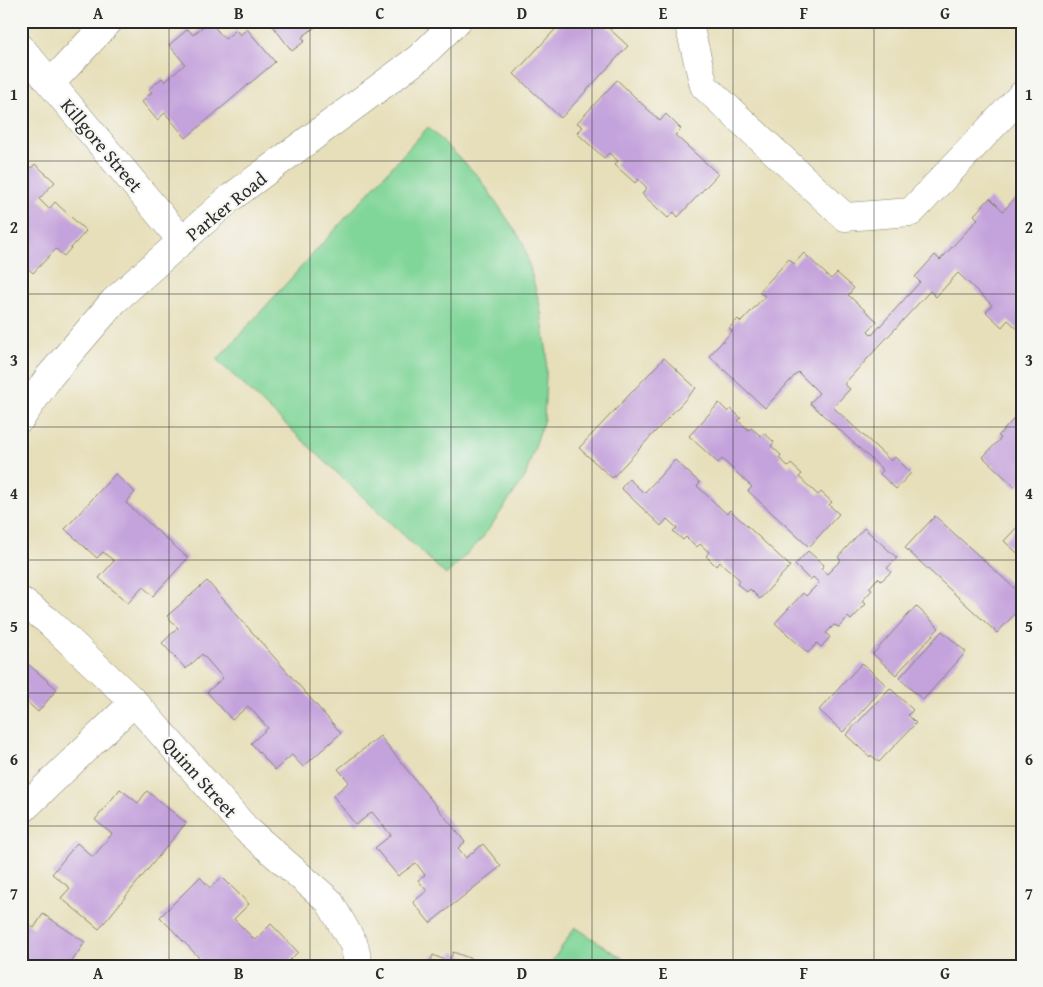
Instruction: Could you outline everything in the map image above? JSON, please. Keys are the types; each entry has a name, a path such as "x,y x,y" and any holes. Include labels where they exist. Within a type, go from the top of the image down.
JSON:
{"street":[{"path":"51,83 109,21"},
{"name":"Parker Road","path":"21,418 49,377 114,301 230,199 420,58 457,21"},
{"path":"688,21 704,86 845,217 911,212 1022,95"},
{"name":"Killgore Street","path":"21,48 182,241"},
{"name":"Quinn Street","path":"21,601 47,620 134,702 246,829 329,901 354,945 359,966"},
{"path":"21,811 134,702"}],"green space":[{"path":"428,127 479,177 523,242 540,306 547,353 544,419 525,477 481,540 446,575 217,360"},
{"path":"575,927 631,964 630,966 549,966"}],"building":[{"path":"209,21 225,39 236,30 240,35 247,29 275,62 186,138 165,113 157,120 142,102 152,92 149,89 162,78 165,82 185,64 169,45 188,29 193,35"},
{"path":"269,21 323,21 302,37 305,41 292,51"},
{"path":"563,21 601,21 628,46 561,118 514,74"},
{"path":"617,80 660,121 666,114 681,129 675,135 718,174 678,217 674,212 668,218 642,194 647,188 638,179 635,183 615,165 618,161 609,153 604,158 577,133 583,127 577,123"},
{"path":"21,160 31,168 35,164 55,182 39,199 49,209 55,202 86,231 64,256 56,249 33,273 21,262"},
{"path":"1022,191 1022,333 1008,320 1002,327 986,312 992,305 958,273 936,297 930,291 844,384 850,389 833,407 891,461 895,457 911,473 896,489 880,474 883,470 810,403 819,393 798,372 765,408 709,356 732,331 729,328 738,319 741,322 765,296 759,292 789,259 794,264 804,253 831,279 837,273 854,288 848,295 877,321 868,331 872,335 920,282 915,277 935,255 940,260 978,219 974,215 990,198 1003,211"},
{"path":"664,358 696,388 612,478 579,448"},
{"path":"719,403 728,412 731,409 741,418 738,421 749,430 751,428 761,436 764,433 774,442 771,446 781,455 779,458 789,467 791,464 802,474 799,477 818,495 821,492 832,502 829,505 839,514 809,547 748,491 752,487 722,459 718,463 689,436"},
{"path":"1022,410 1022,482 1016,488 983,457 1001,438 998,436"},
{"path":"675,460 700,483 697,486 727,514 730,510 790,566 760,599 750,589 747,592 737,584 740,580 720,562 716,566 706,556 709,552 700,544 697,547 686,537 683,540 673,531 677,528 667,519 661,526 621,488 629,479 644,493"},
{"path":"115,474 135,492 126,503 188,558 153,596 143,587 128,603 99,578 114,561 103,552 97,558 65,529"},
{"path":"935,516 1022,595 1022,606 997,633 905,548"},
{"path":"1022,522 1022,557 1004,541"},
{"path":"864,528 897,558 887,568 891,572 881,581 878,578 869,588 872,590 862,601 866,604 851,620 848,617 839,627 834,625 826,633 830,637 821,647 817,643 808,653 775,623 803,593 806,596 819,583 813,577 810,580 795,565 808,551 824,565 821,569 827,574 841,560 838,557"},
{"path":"207,581 341,733 303,767 292,755 275,770 251,743 268,728 248,706 232,720 207,692 223,678 202,654 186,669 162,643 178,628 167,616"},
{"path":"916,606 939,628 896,675 873,654"},
{"path":"942,631 966,652 923,700 899,678"},
{"path":"21,658 57,689 38,712 25,700 21,704"},
{"path":"862,663 886,685 843,732 819,710"},
{"path":"890,688 913,710 908,715 916,723 879,762 871,755 870,757 846,735"},
{"path":"380,736 465,842 458,848 466,858 483,844 501,866 430,923 413,902 427,891 418,880 425,875 416,863 398,876 375,848 391,835 372,812 356,825 333,796 349,782 338,769"},
{"path":"120,789 138,803 147,791 186,823 99,929 61,898 70,888 52,874 77,843 93,857 112,834 95,820"},
{"path":"200,877 210,888 222,877 249,904 234,919 255,940 271,924 298,952 284,966 207,966 160,917"},
{"path":"43,914 85,942 69,966 21,966 21,919 34,928"},
{"path":"453,952 491,966 429,966 433,955 449,962"}]}
